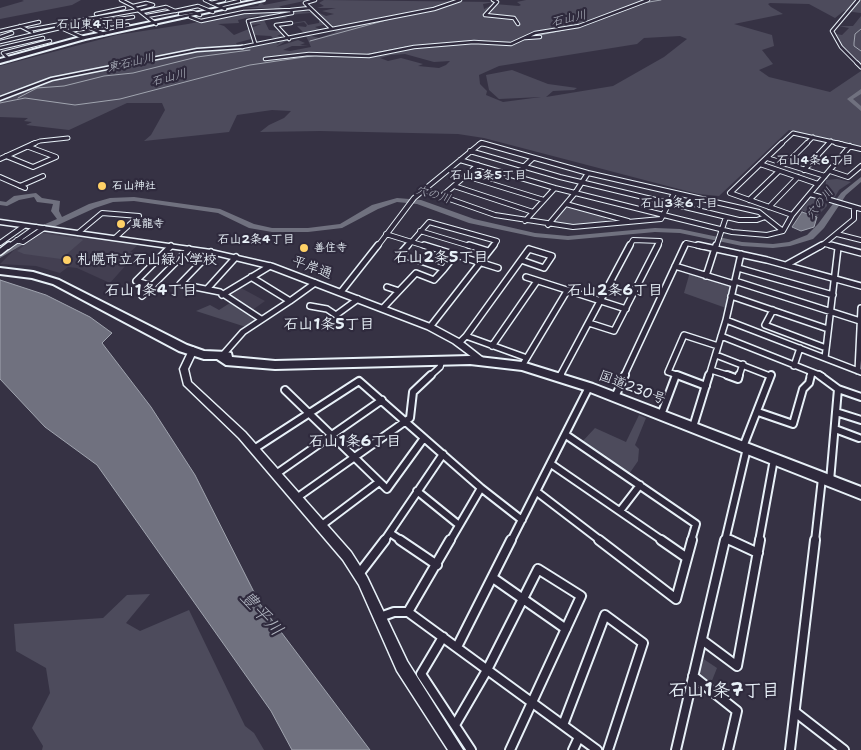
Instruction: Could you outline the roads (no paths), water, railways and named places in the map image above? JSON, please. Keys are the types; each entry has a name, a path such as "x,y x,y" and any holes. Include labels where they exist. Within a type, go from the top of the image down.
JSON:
{"highway":[{"path":"0,61 130,27 200,15 260,0"},
{"name":"国道230号","path":"0,271 34,275 55,281 183,348 221,357 226,361 275,365 372,364 382,361 442,360 525,362 861,493"}],"street":[{"path":"121,0 140,10 156,24"},
{"path":"203,0 225,9"},
{"path":"212,3 224,0"},
{"path":"218,6 238,0 246,4"},
{"path":"315,0 305,3 332,29"},
{"path":"0,99 30,85 51,79 197,50 242,47 255,43 289,39 434,8 460,0"},
{"path":"493,0 497,2 484,15 514,18 518,24"},
{"path":"265,59 308,54 369,56 414,47 474,42 511,44 535,33 579,26 648,0"},
{"path":"858,0 832,31 841,47 861,67"},
{"path":"28,30 117,15 153,6 146,2 133,6"},
{"path":"140,10 166,7 201,21 244,12 310,8"},
{"path":"148,17 203,7 213,12"},
{"path":"96,14 124,8"},
{"path":"255,43 248,21 292,14 291,10"},
{"path":"112,11 130,27"},
{"path":"177,12 193,12 200,15"},
{"path":"0,42 61,28 133,17"},
{"path":"0,31 39,22"},
{"path":"73,22 77,26"},
{"path":"98,23 111,28 130,27"},
{"path":"289,39 276,25 290,23"},
{"path":"83,25 104,34"},
{"path":"20,26 58,45"},
{"path":"61,28 84,38"},
{"path":"68,31 89,28"},
{"path":"6,29 20,38"},
{"path":"0,37 12,33"},
{"path":"524,38 540,37"},
{"path":"0,48 42,38"},
{"path":"9,59 3,53 50,41"},
{"path":"792,215 730,193 793,133 861,149"},
{"path":"786,164 813,137"},
{"path":"0,159 46,139 68,138"},
{"path":"804,170 831,141"},
{"path":"341,292 354,278 409,203 481,143 588,173 759,212 783,230"},
{"path":"460,160 555,188 722,230 751,235 767,235 783,230 792,215 850,146"},
{"path":"6,156 32,168 56,158 29,147"},
{"path":"470,151 582,182 726,217 750,221 764,217"},
{"path":"514,176 533,158"},
{"path":"767,158 825,176"},
{"path":"760,164 818,184"},
{"path":"442,196 478,165"},
{"path":"830,171 848,177 861,166"},
{"path":"749,200 779,170"},
{"path":"548,225 575,193 588,173"},
{"path":"20,186 43,176"},
{"path":"466,176 544,200"},
{"path":"0,177 25,188"},
{"path":"769,207 798,177"},
{"path":"454,186 533,212"},
{"path":"525,220 555,188"},
{"path":"424,190 495,215 548,225 573,227 661,219 674,193"},
{"path":"810,194 861,210"},
{"path":"566,204 630,222"},
{"path":"786,265 825,244 837,234 854,219 854,208"},
{"path":"78,233 102,213 139,216 115,238"},
{"path":"706,276 726,217"},
{"path":"854,219 861,221"},
{"name":"平岸通","path":"0,222 211,252 270,266 430,327 459,343 483,361"},
{"path":"430,327 496,241 429,222 400,254 444,269"},
{"path":"0,243 24,226"},
{"path":"0,252 17,240 41,228"},
{"path":"17,240 23,242 41,228"},
{"path":"420,231 488,251"},
{"path":"386,234 498,268"},
{"path":"837,234 861,240"},
{"path":"560,377 633,240 660,241 614,331 589,323"},
{"path":"615,397 686,243 786,265 861,286"},
{"path":"825,244 861,253"},
{"path":"153,286 136,281 171,246"},
{"path":"825,358 838,248"},
{"path":"142,296 189,249"},
{"path":"459,343 466,336 521,260 530,249 552,256 544,268 521,260"},
{"path":"211,252 180,284 220,292 261,319"},
{"path":"693,427 726,320 741,254"},
{"path":"383,308 416,273 434,280 455,255"},
{"path":"206,289 236,257"},
{"path":"222,295 270,266"},
{"path":"675,266 860,321"},
{"path":"738,268 833,295"},
{"path":"251,277 290,301"},
{"path":"526,277 626,309"},
{"path":"492,346 537,281"},
{"path":"221,357 243,332 315,283"},
{"path":"387,287 399,291"},
{"path":"466,336 525,362 567,291"},
{"path":"731,296 828,329"},
{"path":"310,306 327,308 336,316 358,299"},
{"path":"726,320 859,371 861,308"},
{"path":"772,310 765,325 826,348"},
{"path":"706,386 668,372 684,335 718,346"},
{"path":"721,336 823,377 838,389 861,397"},
{"path":"794,366 800,348"},
{"path":"193,350 184,369 187,383 254,449 298,497 359,574 402,666 456,750"},
{"path":"676,750 726,538 745,447 771,375 716,355"},
{"path":"298,497 410,418 413,392 440,368 442,360"},
{"path":"711,370 738,379 743,364"},
{"path":"758,412 793,424 803,389 809,383 812,373"},
{"path":"661,415 676,375"},
{"path":"254,449 359,381 482,488 522,520"},
{"path":"457,647 589,387"},
{"path":"790,750 838,389"},
{"path":"285,390 388,489 424,438"},
{"path":"276,474 382,400"},
{"path":"836,412 861,420"},
{"path":"834,429 859,438"},
{"path":"537,492 676,599 696,524 566,435"},
{"path":"359,574 390,533 443,454"},
{"path":"702,640 737,666 774,459"},
{"path":"551,464 687,558"},
{"path":"322,526 379,482"},
{"path":"620,511 640,485"},
{"path":"408,612 482,488"},
{"path":"417,491 459,525"},
{"path":"390,533 437,565"},
{"path":"726,538 758,553"},
{"path":"455,725 487,670 538,568 581,596 510,750"},
{"path":"493,578 566,629"},
{"path":"380,617 394,612 408,612 596,750"},
{"path":"563,725 605,615 643,643 608,750"},
{"path":"443,637 421,674 471,750"},
{"path":"693,676 737,711 728,750"},
{"path":"795,712 844,750"},
{"path":"574,750 579,737"}],"water":[{"path":"802,212 817,217 814,227 801,231 792,227"},
{"name":"豊平川","path":"0,280 46,295 90,317 112,333 102,343 151,407 195,475 260,604 370,750 292,750 271,711 97,465 45,427 0,379"}],"waterway":[{"name":"石山川","path":"579,27 643,3 661,0"},
{"name":"東石山川","path":"310,41 390,19"},
{"name":"穴の川","path":"861,29 855,34 854,43 854,46 861,51"},
{"name":"石山川","path":"530,37 564,30"},
{"name":"石山川","path":"425,45 441,44"},
{"name":"石山川","path":"364,55 406,47"},
{"name":"東石山川","path":"18,98 37,88 64,86 104,76 133,73 197,57 250,50"},
{"name":"石山川","path":"0,103 25,98 75,105 120,99 250,65 318,55"},
{"name":"穴の川","path":"861,91 850,99 861,109"},
{"name":"穴の川","path":"0,256 46,227 92,206 113,200 134,199 220,211 252,226 272,230 308,230 342,226 375,207 397,200 418,202 472,221 535,235 568,238 655,230 680,231 742,244 773,246 790,244 810,237 821,226 843,194 861,179"},
{"name":"穴の川","path":"0,203 7,204 17,198 36,195 40,200 57,203 55,211 61,220"}],"place":[{"name":"石山神社","path":"102,186"},
{"name":"真龍寺","path":"121,224"},
{"name":"善住寺","path":"304,248"},
{"name":"札幌市立石山緑小学校","path":"67,260"}],"district":[{"name":"石山東4丁目","path":"91,25"},
{"name":"石山4条6丁目","path":"815,161"},
{"name":"石山3条5丁目","path":"488,176"},
{"name":"石山3条6丁目","path":"679,204"},
{"name":"石山2条4丁目","path":"256,240"},
{"name":"石山2条5丁目","path":"441,258"},
{"name":"石山1条4丁目","path":"151,291"},
{"name":"石山2条6丁目","path":"615,291"},
{"name":"石山1条5丁目","path":"329,325"},
{"name":"石山1条6丁目","path":"355,442"},
{"name":"石山1条7丁目","path":"724,691"}]}
